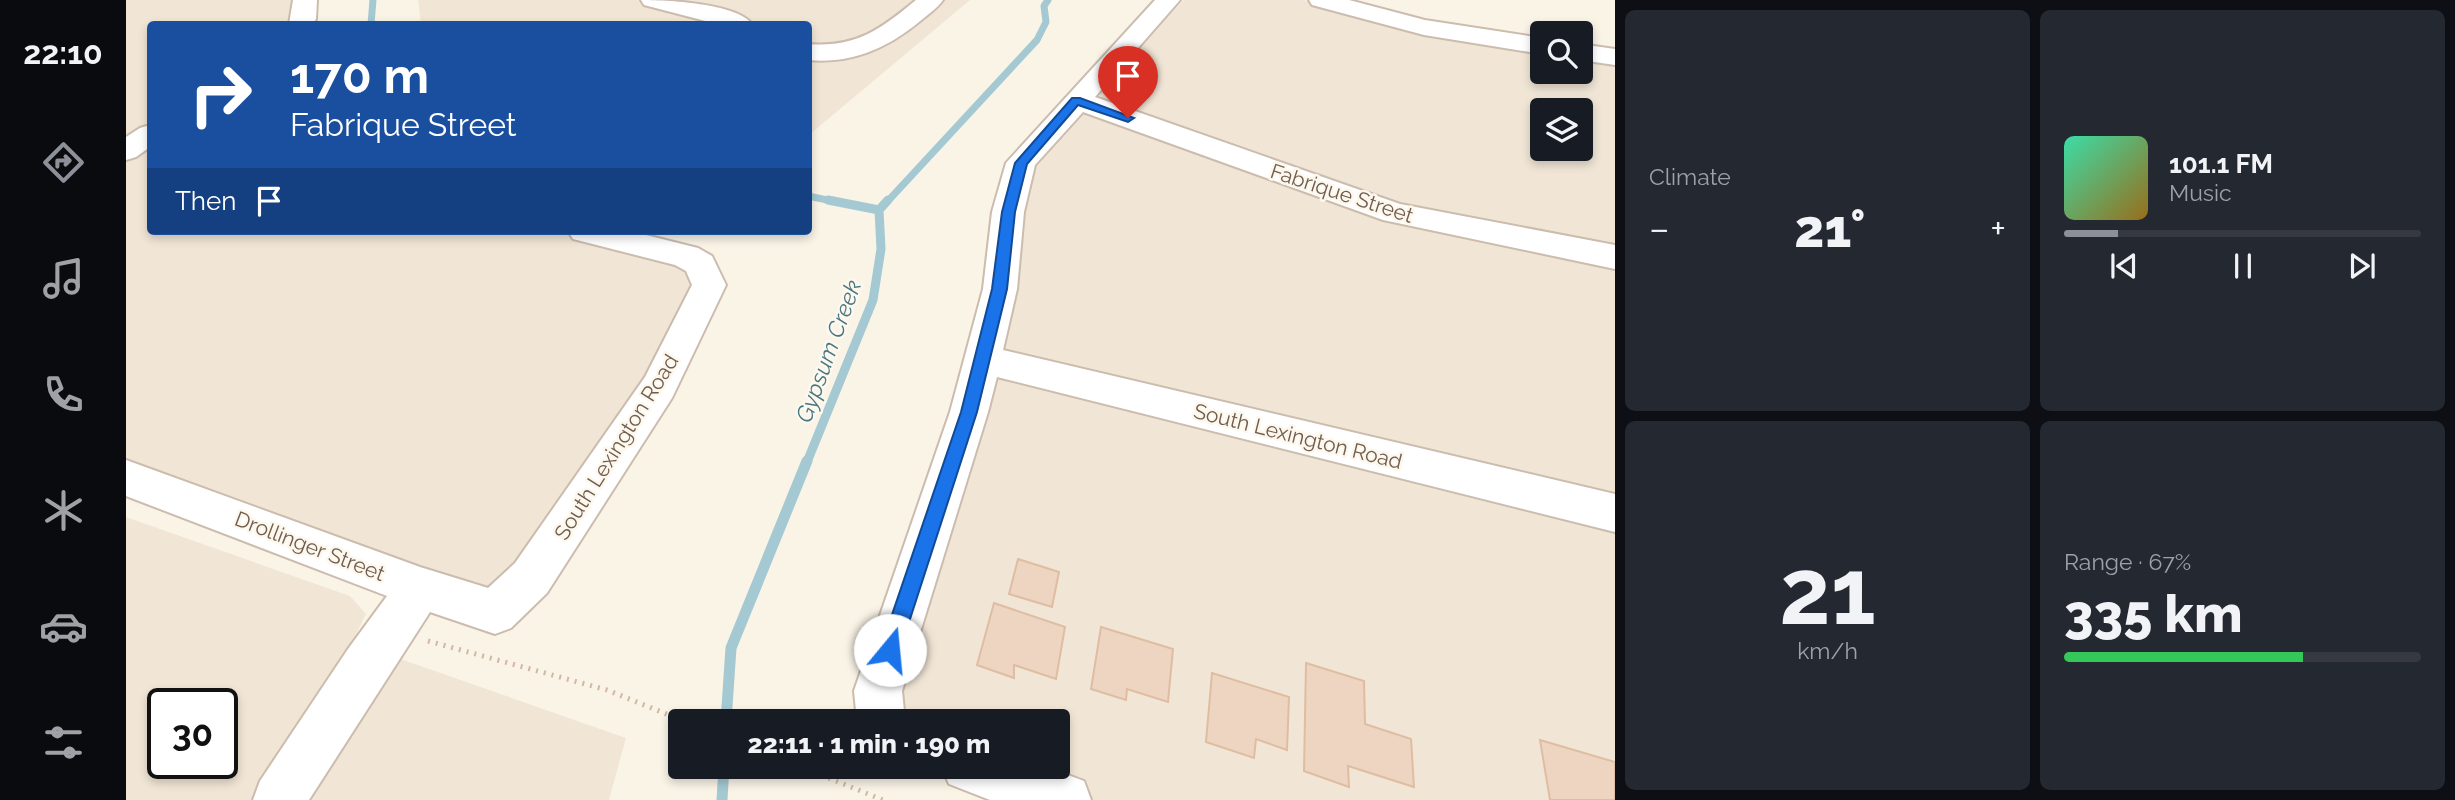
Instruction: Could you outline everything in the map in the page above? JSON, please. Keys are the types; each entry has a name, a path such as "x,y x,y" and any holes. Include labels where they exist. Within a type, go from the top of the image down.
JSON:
{"street":[{"path":"303,21 305,0"},
{"path":"653,0 731,21"},
{"path":"812,52 832,55 848,53 876,43 931,0"},
{"path":"879,709 878,691 969,412 1000,289 1008,212 1021,163 1168,0"},
{"path":"1321,0 1424,27 1530,44"},
{"path":"1593,54 1615,57"},
{"name":"Fabrique Street","path":"1076,100 1394,213 1615,257"},
{"path":"126,121 147,126"},
{"path":"126,151 147,136"},
{"name":"South Lexington Road","path":"495,612 531,578 659,387 709,285 700,264 686,256 600,235"},
{"name":"South Lexington Road","path":"982,359 1615,513"},
{"name":"Drollinger Street","path":"126,478 420,588 495,612"},
{"path":"279,800 420,588"},
{"path":"999,779 1040,796"}],"path":[{"path":"390,630 607,690 668,715"},
{"path":"831,779 883,800"}],"shaded area":[{"path":"126,0 299,0 296,21 147,21 147,235 600,235 661,250 709,285 495,612 126,485"},
{"path":"418,0 970,0 812,132 812,21 421,21"},
{"path":"1184,0 1303,0 1424,27 1530,44 1530,84 1593,84 1593,54 1615,58 1615,800 1089,800 1020,779 1070,779 1070,709 899,709 1021,163"},
{"path":"126,517 350,596 366,614 352,642 626,738 609,800 126,800"}],"building":[{"path":"1018,559 1059,572 1052,607 1009,594"},
{"path":"994,603 1065,627 1056,679 1014,665 1014,678 977,665"},
{"path":"1101,627 1173,649 1168,702 1127,689 1126,700 1091,689"},
{"path":"1306,663 1364,681 1365,724 1411,739 1414,787 1348,766 1349,787 1304,771"},
{"path":"1212,673 1289,697 1287,750 1256,739 1254,758 1206,742"},
{"path":"1540,740 1615,762 1615,800 1550,800"}],"waterway":[{"path":"371,21 373,0"},
{"name":"Gypsum Creek","path":"887,202 1037,40 1046,22 1044,6 1048,0"},
{"path":"812,197 837,202"},
{"path":"828,200 879,210"},
{"name":"Gypsum Creek","path":"879,210 888,200"},
{"name":"Gypsum Creek","path":"807,462 873,300 881,249 879,210"},
{"name":"Gypsum Creek","path":"727,709 731,648 807,461"},
{"name":"Gypsum Creek","path":"722,800 723,779"}],"route":[{"path":"890,650 969,412 1000,289 1008,212 1021,163 1076,100 1128,118"}]}
